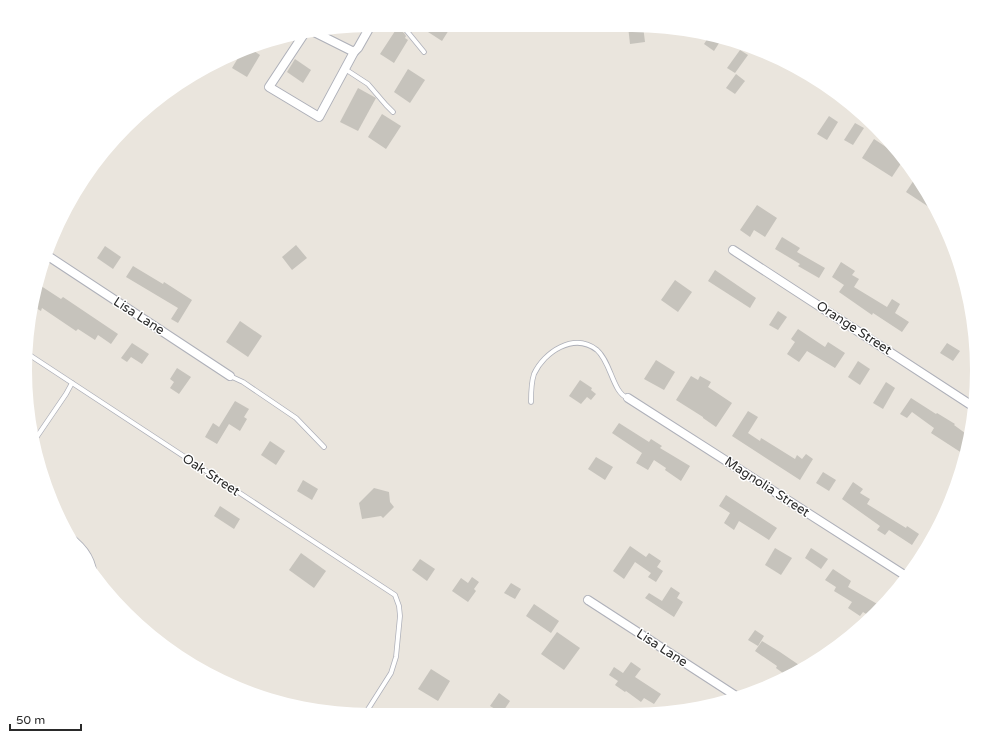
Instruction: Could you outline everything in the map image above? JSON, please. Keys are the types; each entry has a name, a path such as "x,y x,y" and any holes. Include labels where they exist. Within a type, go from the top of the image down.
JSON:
{"street":[{"path":"301,39 269,87 320,117 354,52 367,32"},
{"path":"321,36 354,52"},
{"name":"Orange Street","path":"733,250 968,403"},
{"name":"Lisa Lane","path":"51,258 230,376"},
{"name":"Magnolia Street","path":"628,398 902,573"},
{"name":"Lisa Lane","path":"588,600 731,693"}],"lane":[{"path":"408,32 424,52"},
{"path":"345,69 368,84 393,112"},
{"path":"531,402 532,382 541,362 556,350 571,343 587,345 599,352 608,364 618,390 622,395 628,398"},
{"name":"Oak Street","path":"33,357 395,595 399,606 400,616 396,657 391,673 369,708"},
{"path":"230,376 243,382 296,418 324,447"},
{"path":"38,435 72,383"},
{"path":"78,541 91,557 93,564"}],"building":[{"path":"394,32 404,33 406,36 405,38 408,40 394,63 380,54"},
{"path":"428,32 448,32 442,41"},
{"path":"629,32 644,33 645,42 630,44"},
{"path":"706,40 719,44 714,51 704,44"},
{"path":"740,50 748,55 735,73 727,68"},
{"path":"256,52 260,55 247,77 232,68 237,60"},
{"path":"295,59 311,70 303,83 287,72"},
{"path":"408,69 425,80 410,103 394,92"},
{"path":"736,74 745,81 735,94 726,88"},
{"path":"358,88 376,98 358,131 340,122"},
{"path":"382,114 401,126 386,149 368,137"},
{"path":"829,116 838,122 827,140 817,134"},
{"path":"855,123 864,128 853,145 844,140"},
{"path":"874,139 886,147 900,164 892,177 862,158"},
{"path":"913,182 928,206 906,192"},
{"path":"757,205 777,218 765,237 754,230 750,237 740,230"},
{"path":"782,237 800,248 797,252 825,268 819,278 798,266 800,264 775,249"},
{"path":"296,245 307,258 292,270 282,257"},
{"path":"105,246 121,257 113,269 97,258"},
{"path":"841,262 855,271 852,275 859,279 854,287 887,307 892,299 900,304 895,313 909,322 902,332 873,313 872,315 839,292 844,285 832,277"},
{"path":"133,266 163,284 164,282 192,300 178,323 171,319 178,308 126,277"},
{"path":"715,270 756,298 750,308 708,281"},
{"path":"675,280 692,292 678,312 661,300"},
{"path":"43,287 61,299 63,297 118,334 111,344 98,335 95,340 78,329 76,331 42,308 41,311 37,309"},
{"path":"778,311 787,317 778,330 769,325"},
{"path":"240,321 262,336 248,357 226,342"},
{"path":"798,329 825,347 828,342 845,353 835,368 807,351 799,362 787,354 795,342 791,339"},
{"path":"132,343 149,354 142,364 131,357 127,362 121,358"},
{"path":"947,343 960,351 953,361 940,353"},
{"path":"656,360 675,372 664,390 644,379"},
{"path":"858,361 870,369 860,385 848,377"},
{"path":"177,368 191,377 179,394 170,388 174,382 170,379"},
{"path":"691,376 698,380 700,376 711,382 708,387 732,403 716,427 676,400"},
{"path":"580,380 592,388 591,390 596,394 591,400 587,397 581,404 569,396"},
{"path":"886,382 895,388 883,409 873,403"},
{"path":"911,398 955,424 954,425 964,433 960,451 931,433 934,428 912,412 907,418 900,414"},
{"path":"235,401 249,409 244,417 247,419 240,431 229,424 217,444 205,437 213,423 219,427"},
{"path":"748,411 758,417 748,433 760,441 761,438 795,459 797,455 802,459 806,454 813,459 800,480 732,436"},
{"path":"619,423 649,442 651,439 662,446 660,448 690,466 681,481 654,460 648,470 636,463 642,453 612,433"},
{"path":"270,441 285,451 276,465 261,455"},
{"path":"596,457 613,467 605,480 588,469"},
{"path":"823,472 836,480 829,491 816,483"},
{"path":"303,480 318,489 312,500 297,491"},
{"path":"853,482 863,489 860,493 870,499 867,504 906,528 907,526 919,534 912,545 889,530 885,535 877,530 880,526 842,499"},
{"path":"374,488 389,492 390,502 394,507 383,518 381,516 362,519 359,503"},
{"path":"726,495 777,528 769,540 739,521 734,530 724,523 730,513 719,506"},
{"path":"220,506 240,519 234,529 214,516"},
{"path":"630,546 646,557 649,553 661,561 657,567 663,571 656,582 648,577 651,573 635,562 624,579 613,571"},
{"path":"775,548 792,558 781,575 765,565"},
{"path":"811,548 828,559 821,569 805,558"},
{"path":"301,553 326,571 314,588 289,570"},
{"path":"420,559 435,569 427,581 412,570"},
{"path":"833,569 851,581 848,587 876,603 866,614 863,612 860,616 848,608 852,602 834,591 836,587 825,580"},
{"path":"472,577 479,582 474,589 476,591 468,602 452,591 461,578 468,583"},
{"path":"511,583 521,589 515,599 504,593"},
{"path":"671,587 680,593 677,598 683,602 674,617 645,598 649,593 662,601"},
{"path":"534,604 559,621 551,633 526,616"},
{"path":"755,630 764,636 758,646 748,640"},
{"path":"557,632 580,648 564,670 541,654"},
{"path":"762,641 798,664 782,672 776,668 777,666 755,651"},
{"path":"631,662 641,669 635,677 661,694 654,704 644,698 641,702 626,691 625,692 615,685 618,681 609,675 614,667 623,673"},
{"path":"431,669 450,681 438,701 418,689"},
{"path":"499,693 510,701 505,708 493,708 490,706"}]}
